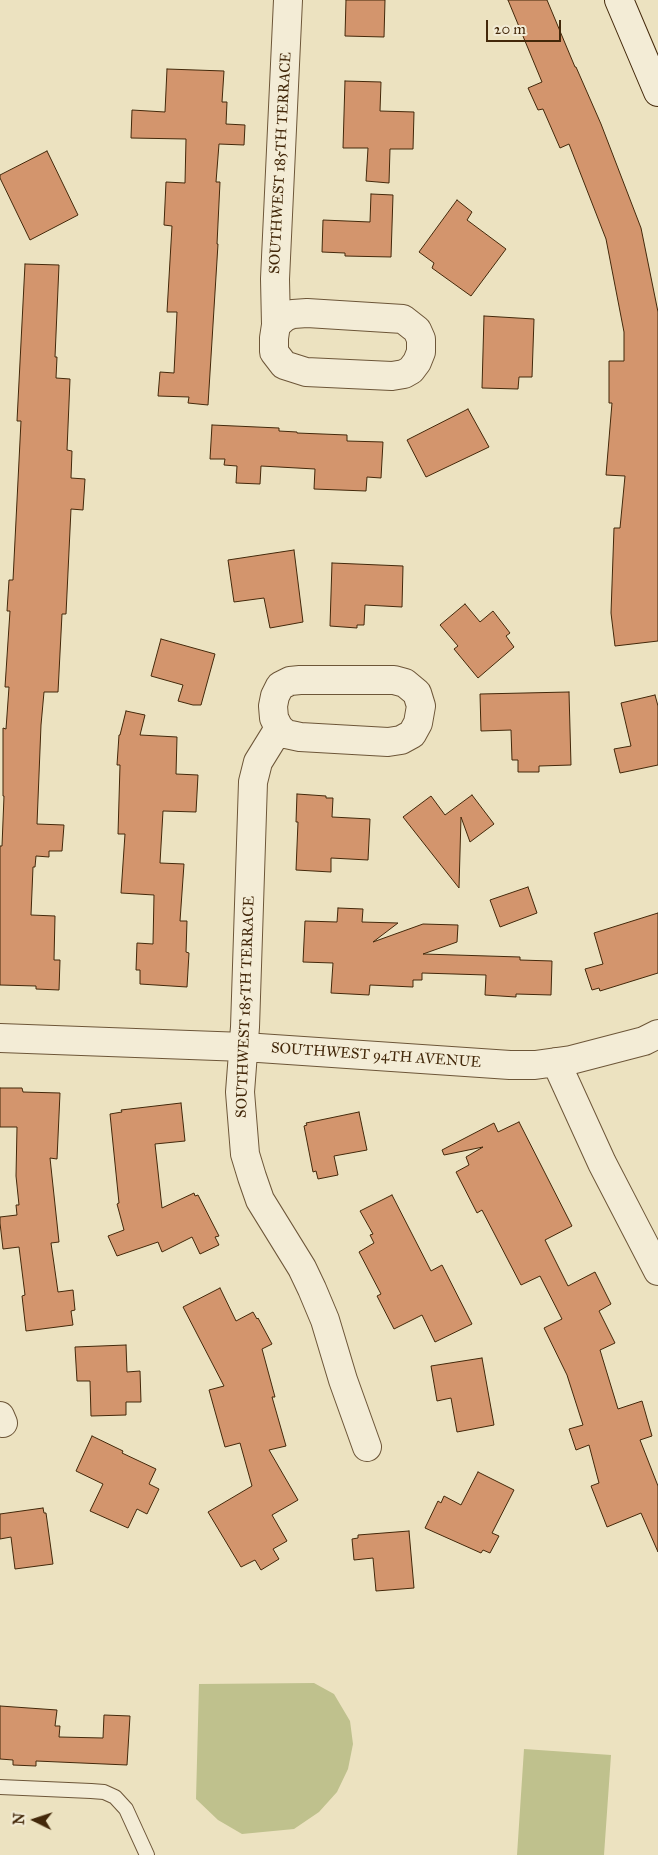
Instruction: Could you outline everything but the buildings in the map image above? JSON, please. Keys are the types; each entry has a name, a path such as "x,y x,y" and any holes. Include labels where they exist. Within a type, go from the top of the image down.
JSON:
{"street":[{"name":"SOUTHWEST 185TH TERRACE","path":"276,325 285,317 293,314 307,313 394,317 403,319 417,330 421,339 421,352 411,370 404,374 392,376 306,372 284,365 274,352 276,325 275,279 288,0"},
{"path":"619,0 658,92"},
{"path":"394,680 405,684 417,693 421,706 418,723 412,734 402,740 388,742 300,738 286,734 279,728 274,718 273,706 275,696 280,686 290,681 394,680"},
{"name":"SOUTHWEST 185TH TERRACE","path":"279,728 258,762 253,782 244,1047 240,1092 245,1154 260,1200 302,1268 312,1288 325,1320 343,1380 367,1447"},
{"name":"SOUTHWEST 94TH AVENUE","path":"0,1038 244,1047 510,1065 556,1062 602,1053 644,1041 658,1034"},
{"path":"556,1062 602,1164 658,1271"}],"lane":[{"path":"0,1787 104,1792 115,1796 126,1809 147,1855"}],"green space":[{"path":"314,1683 334,1694 350,1721 353,1744 348,1769 337,1792 319,1812 294,1829 242,1834 218,1820 196,1799 199,1684"},
{"path":"524,1749 611,1755 604,1855 517,1855"}]}
